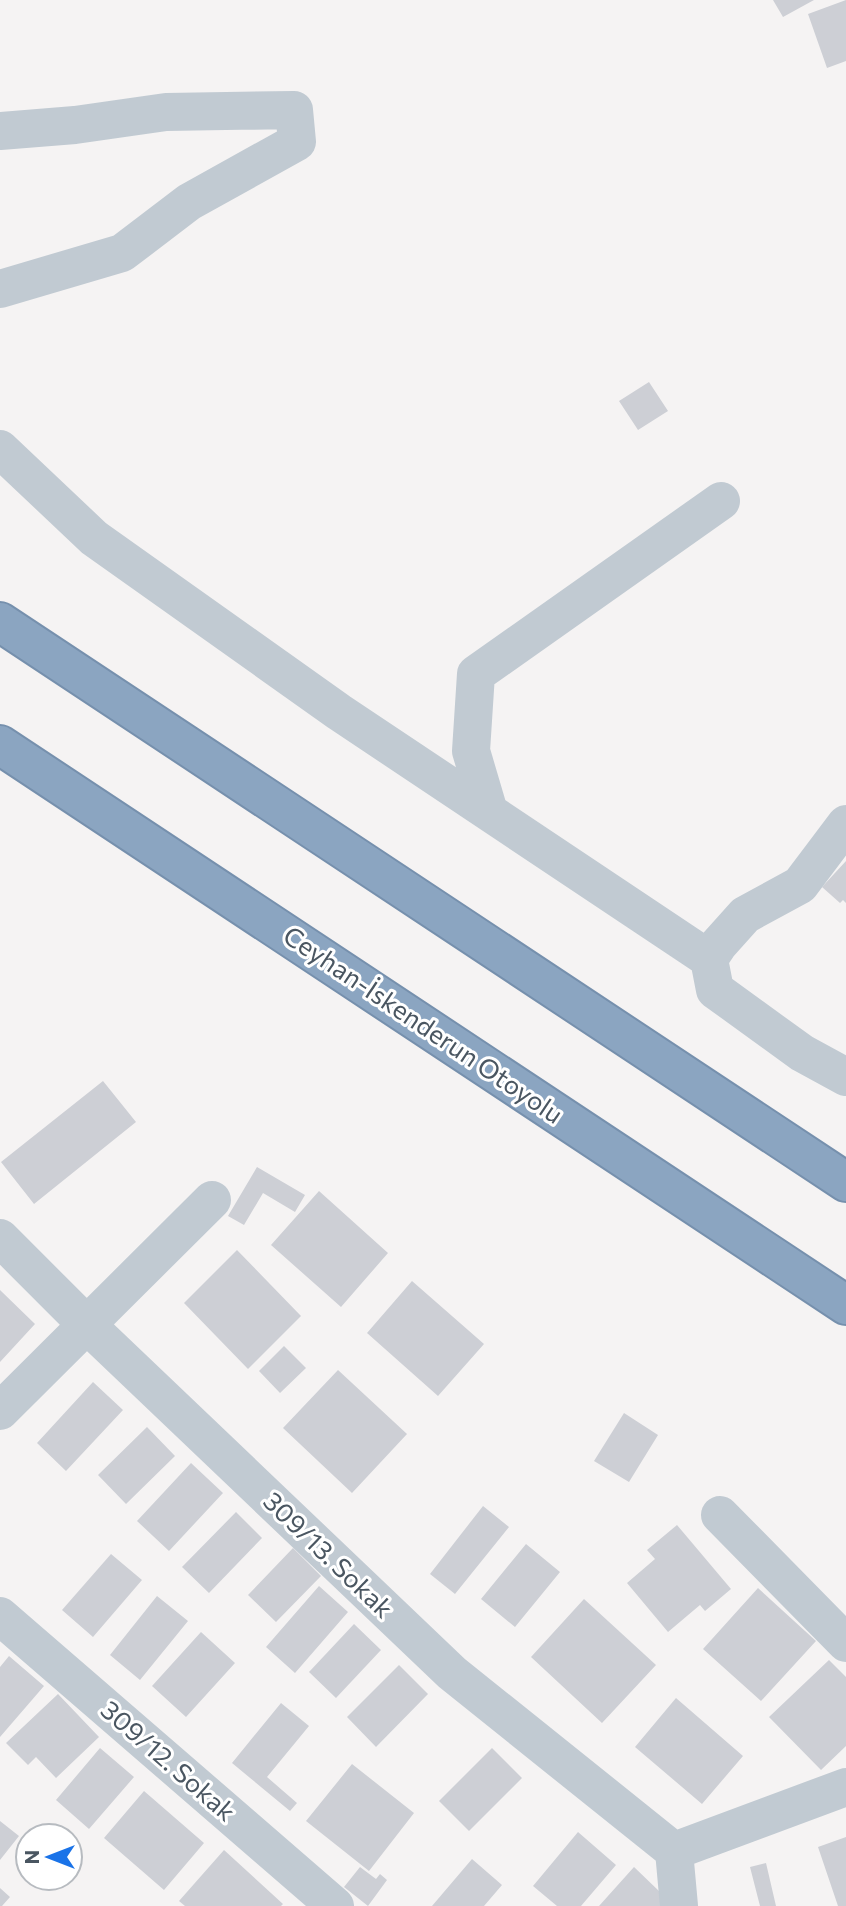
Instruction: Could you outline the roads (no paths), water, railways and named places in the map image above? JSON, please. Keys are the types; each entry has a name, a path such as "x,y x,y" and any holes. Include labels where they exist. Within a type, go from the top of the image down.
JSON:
{"highway":[{"path":"0,622 846,1182"},
{"name":"Ceyhan-İskenderun Otoyolu","path":"0,745 846,1305"}],"street":[{"path":"0,131 75,125 166,112 294,110 297,142 188,202 122,253 0,289"},
{"path":"0,449 94,538 339,712 709,959 716,990 802,1053 846,1077"},
{"path":"489,812 471,751 476,674 721,501"},
{"path":"709,959 745,915 800,885 846,824"},
{"path":"0,1410 212,1200"},
{"name":"309/13. Sokak","path":"0,1238 86,1324 452,1673 674,1851"},
{"path":"720,1516 846,1643"},
{"name":"309/12. Sokak","path":"0,1616 335,1906"},
{"path":"679,1906 674,1851 846,1787"}]}
